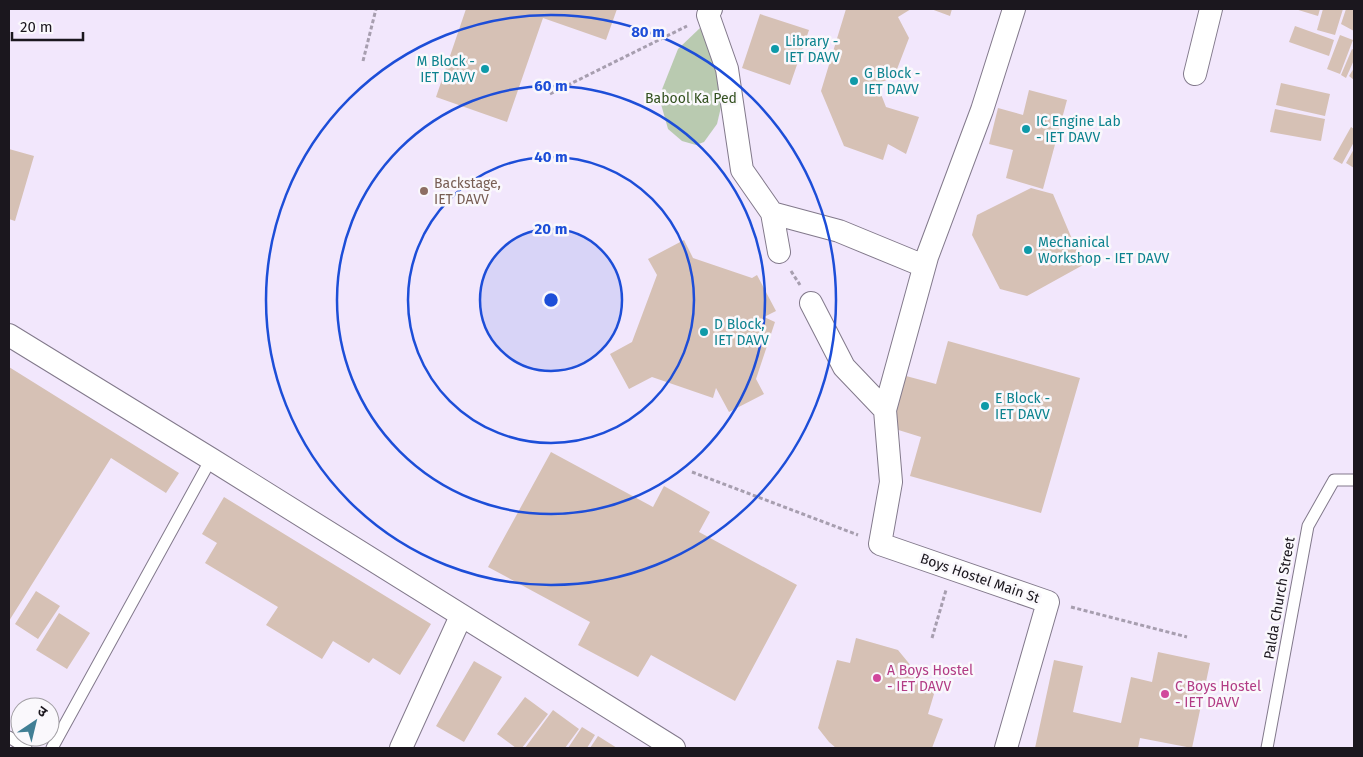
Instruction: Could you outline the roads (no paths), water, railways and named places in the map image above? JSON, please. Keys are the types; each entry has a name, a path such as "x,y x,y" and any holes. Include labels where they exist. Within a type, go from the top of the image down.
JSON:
{"street":[{"path":"885,410 924,266 982,110 1014,9"},
{"path":"1195,74 1211,9"},
{"path":"709,12 727,69 742,170 772,213 779,252"},
{"path":"772,213 839,232 924,266"},
{"path":"811,303 844,367 885,410"},
{"path":"9,335 674,748"},
{"name":"Boys Hostel Main St","path":"885,410 891,482 880,544 1048,602 1006,748"},
{"path":"401,748 461,616"}],"lane":[{"path":"52,748 211,459"},
{"name":"Palda Church Street","path":"1267,748 1308,526 1334,480 1354,480"},
{"path":"9,737 26,748"}],"place":[{"name":"Library - IET DAVV","path":"775,49"},
{"name":"M Block - IET DAVV","path":"485,69"},
{"name":"G Block - IET DAVV","path":"854,81"},
{"name":"IC Engine Lab - IET DAVV","path":"1026,129"},
{"name":"Backstage, IET DAVV","path":"424,191"},
{"name":"Mechanical Workshop - IET DAVV","path":"1028,250"},
{"name":"D Block, IET DAVV","path":"704,332"},
{"name":"E Block - IET DAVV","path":"985,406"},
{"name":"A Boys Hostel - IET DAVV","path":"877,678"},
{"name":"C Boys Hostel - IET DAVV","path":"1165,694"}],"park label":[{"name":"Babool Ka Ped","path":"691,98"}]}
